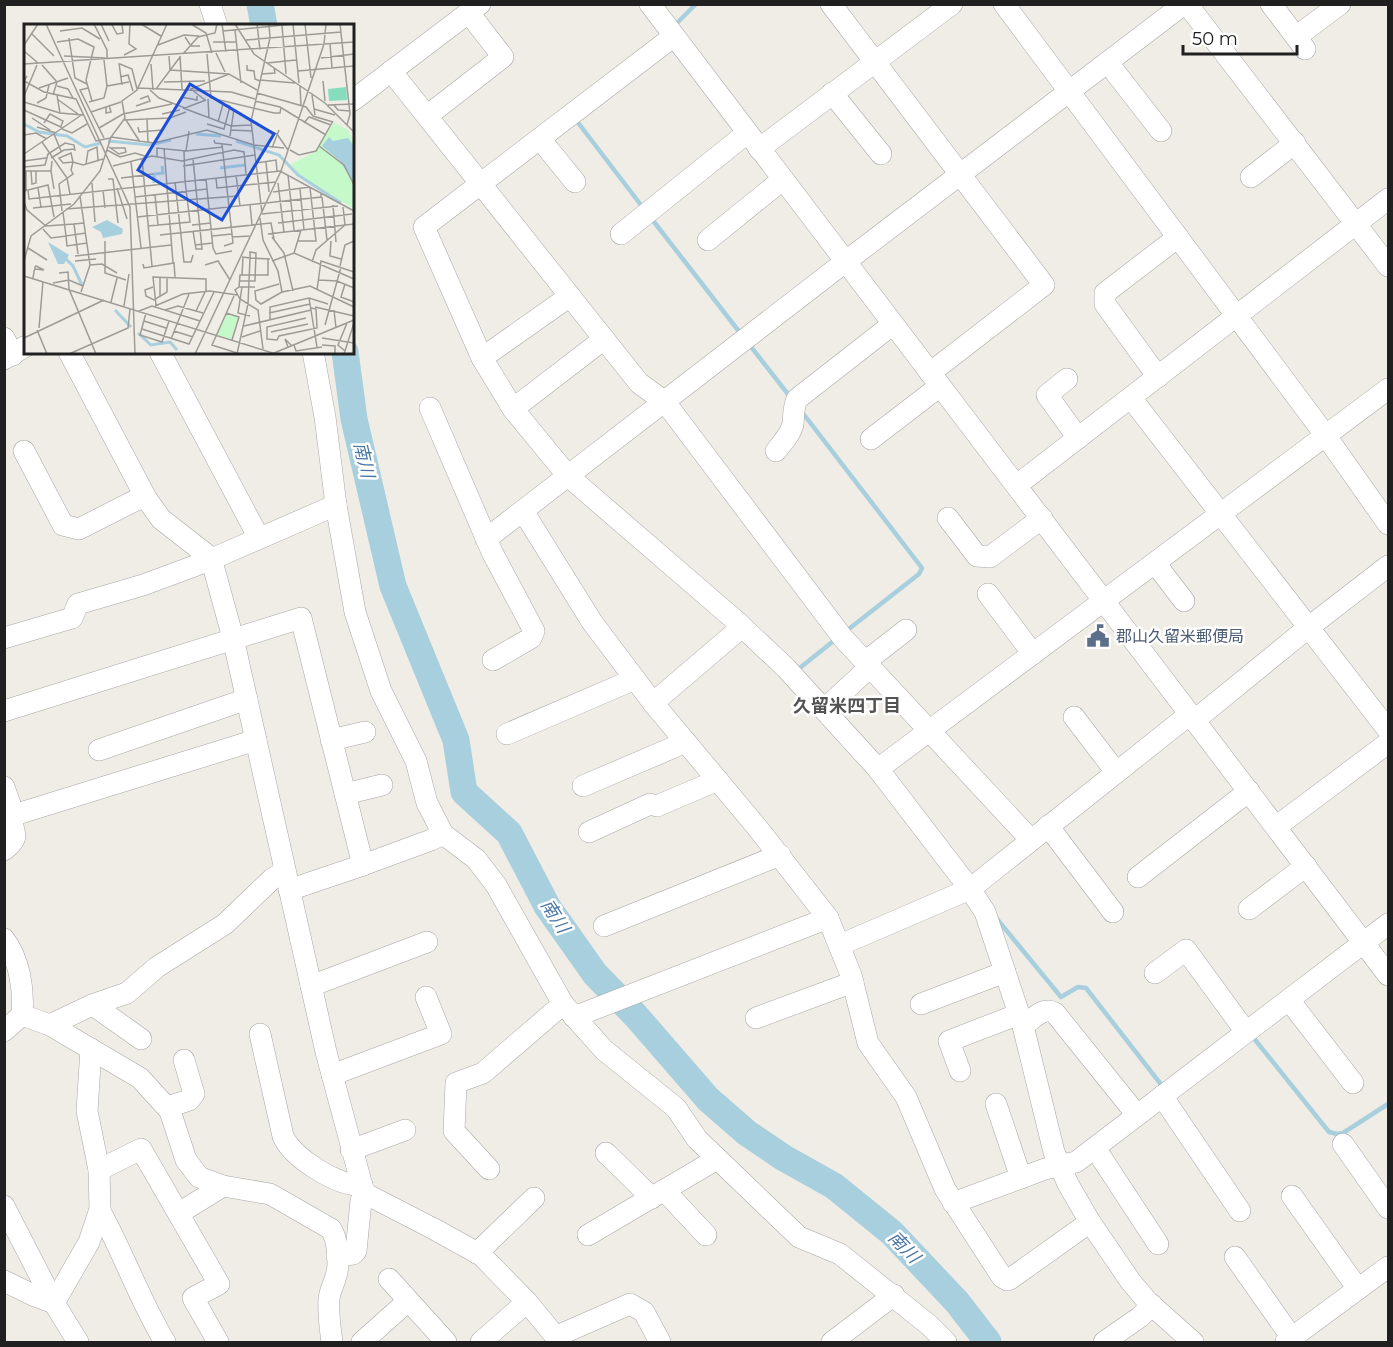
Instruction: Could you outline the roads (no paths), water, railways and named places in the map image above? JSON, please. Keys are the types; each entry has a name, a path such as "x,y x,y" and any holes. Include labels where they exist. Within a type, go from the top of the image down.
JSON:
{"street":[{"path":"210,4 216,24"},
{"path":"650,4 1389,975"},
{"path":"831,4 1044,285 935,379 871,439"},
{"path":"621,234 753,141 832,93 952,4"},
{"path":"1004,4 1389,524"},
{"path":"486,539 1185,4 1389,266"},
{"path":"1271,4 1300,43 1340,4"},
{"path":"354,100 473,8 503,57 427,116"},
{"path":"674,36 424,227 482,358 513,409 568,476 786,668 878,769 970,889 985,912 1021,1020 1054,1152 1060,1166 1090,1222 1125,1274 1159,1312 1193,1342"},
{"path":"1108,63 1161,131"},
{"path":"392,71 639,383 665,402 843,638 1030,840"},
{"path":"832,93 881,154"},
{"path":"540,139 575,182"},
{"path":"1251,177 1294,143"},
{"path":"708,240 782,180"},
{"path":"1017,485 1389,199"},
{"path":"1158,377 1105,304 1105,294 1178,237"},
{"path":"482,358 570,296"},
{"path":"776,451 793,426 797,399 893,324"},
{"path":"513,409 604,339"},
{"path":"70,354 144,496 161,519 211,558 233,638 332,1075 363,1189 356,1251 353,1254 337,1256"},
{"path":"161,354 259,538"},
{"path":"313,354 325,417 336,505 356,612 368,656 381,691 416,761 427,803 443,834 476,859 496,885 569,1010 604,1050 676,1108 697,1138 717,1159 799,1237 840,1254 894,1295 946,1342"},
{"path":"1067,379 1047,395 1078,438"},
{"path":"878,769 1389,389"},
{"path":"1131,398 1389,730"},
{"path":"430,408 486,539 534,631 531,638 493,660"},
{"path":"24,451 63,525 79,529 144,496"},
{"path":"4,638 72,618 78,604 143,585 336,505"},
{"path":"523,511 592,622 653,703 780,855 828,918 853,982 868,1043 906,1097 945,1189 1002,1277 1006,1280 1090,1222"},
{"path":"948,518 977,556 990,557 1042,518"},
{"path":"1155,564 1184,602"},
{"path":"840,945 970,889 1116,772 1192,717 1389,566"},
{"path":"988,594 1033,654"},
{"path":"4,711 300,618 363,865"},
{"path":"653,703 742,627"},
{"path":"830,704 906,630"},
{"path":"507,734 635,679"},
{"path":"99,750 247,699"},
{"path":"1074,717 1116,772"},
{"path":"331,740 365,732"},
{"path":"14,816 256,740"},
{"path":"584,786 686,742"},
{"path":"1277,826 1389,743"},
{"path":"590,832 650,804 657,806 718,780"},
{"path":"345,794 382,785"},
{"path":"4,787 14,816 12,820 17,836 14,843 4,850"},
{"path":"1138,877 1249,791"},
{"path":"1048,826 1113,912"},
{"path":"50,1025 93,1005 127,993 157,967 225,924 273,879 287,880 363,865 443,834"},
{"path":"604,926 780,855"},
{"path":"1249,909 1306,866"},
{"path":"489,1169 454,1131 456,1083 483,1073 569,1010 665,981 828,918"},
{"path":"953,1203 1045,1169 1076,1162 1389,924"},
{"path":"4,939 16,958 22,990 22,1015 4,1031"},
{"path":"311,986 427,942"},
{"path":"1155,973 1186,950 1246,1032"},
{"path":"921,1004 1005,972"},
{"path":"756,1018 853,982"},
{"path":"332,1075 441,1034 426,997"},
{"path":"1289,1000 1353,1083"},
{"path":"93,1005 141,1040"},
{"path":"960,1071 949,1041 1050,1010 1055,1013 1137,1115"},
{"path":"22,1015 50,1025 135,1074 168,1107 183,1152 191,1169 199,1177 223,1186 270,1194 329,1227 335,1236 337,1256 337,1274 330,1291 329,1302 332,1342"},
{"path":"260,1034 283,1136 287,1145 321,1172 363,1189 477,1253 527,1302 559,1339 630,1304 644,1312 660,1342"},
{"path":"54,1303 89,1242 99,1211 99,1170 87,1111 91,1049"},
{"path":"168,1107 189,1101 194,1094 184,1060"},
{"path":"1162,1096 1240,1211"},
{"path":"996,1104 1021,1178"},
{"path":"351,1150 405,1130"},
{"path":"1344,1144 1389,1208"},
{"path":"1095,1148 1158,1244"},
{"path":"99,1170 141,1149 219,1284 193,1298 218,1342"},
{"path":"606,1153 706,1235"},
{"path":"588,1235 717,1159"},
{"path":"179,1213 223,1186"},
{"path":"1292,1196 1358,1289"},
{"path":"477,1253 534,1198"},
{"path":"4,1206 54,1303 78,1342"},
{"path":"99,1211 111,1231 153,1323 165,1342"},
{"path":"1235,1257 1289,1340 1389,1267"},
{"path":"389,1279 446,1342"},
{"path":"4,1281 54,1303"},
{"path":"832,1342 894,1295"},
{"path":"362,1342 408,1301"},
{"path":"481,1342 527,1302"},
{"path":"1104,1342 1140,1317 1159,1312"},
{"path":"1159,1312 1172,1342"}],"waterway":[{"name":"南川","path":"260,4 264,24"},
{"path":"674,26 696,4"},
{"path":"576,120 644,209"},
{"path":"651,218 741,334"},
{"path":"748,343 791,398"},
{"name":"南川","path":"345,354 354,419 393,586 456,740 464,792 509,833 547,906 595,974 636,1016 708,1099 747,1133 784,1158 834,1186 892,1233 957,1302 988,1342"},
{"path":"802,412 922,568 919,574 845,632"},
{"path":"796,671 836,639"},
{"path":"997,919 1061,997 1078,987 1086,988 1163,1087"},
{"path":"1252,1036 1329,1132 1343,1133 1388,1104"}],"place":[{"name":"郡山久留米郵便局","path":"1098,636"}],"district":[{"name":"久留米四丁目","path":"847,706"}]}
